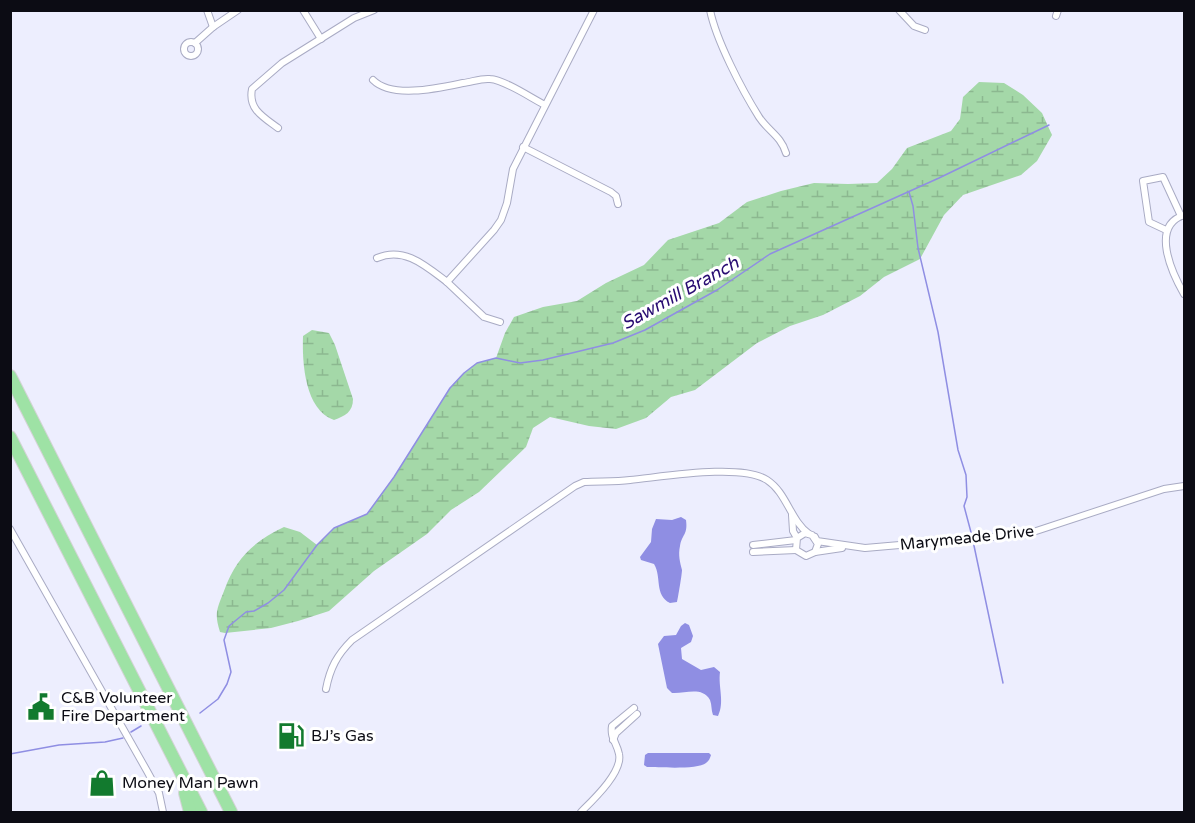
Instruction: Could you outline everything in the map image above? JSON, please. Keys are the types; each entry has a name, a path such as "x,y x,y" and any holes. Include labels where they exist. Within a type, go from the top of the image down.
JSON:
{"highway":[{"path":"10,375 231,813"},
{"path":"10,438 201,813"},
{"path":"177,765 190,813"},
{"path":"212,774 238,813"}],"street":[{"path":"207,10 213,27"},
{"path":"195,43 238,10"},
{"path":"303,10 321,39"},
{"path":"278,128 255,109 251,102 252,88 282,63 354,18 374,10"},
{"path":"447,282 501,220 507,203 510,175 594,10"},
{"path":"710,10 712,23 743,89 760,118 783,142 786,153"},
{"path":"898,10 914,26 925,30"},
{"path":"373,80 384,88 404,91 495,79 545,105"},
{"path":"523,147 610,192 616,196 618,204"},
{"path":"1166,230 1149,222 1143,181 1163,177 1183,215 1177,217 1166,230 1167,249 1176,281 1185,294"},
{"path":"377,258 388,253 408,257 424,264 484,316 500,322"},
{"path":"326,689 334,660 352,640 574,486 584,482 744,472 767,480 783,496 801,527 812,535 818,544 815,552 806,556 796,550 753,549 797,539 800,535 812,535"},
{"name":"Marymeade Drive","path":"812,535 817,541 882,547 1027,534 1164,489 1185,486"},
{"path":"790,508 793,531 797,539 796,550"},
{"path":"10,529 159,793 163,813"},
{"name":"Marymeade Drive","path":"815,552 852,546"},
{"path":"581,813 616,772 620,755 613,740 612,726 635,711"}],"green space":[{"path":"979,82 1004,83 1023,95 1042,113 1052,135 1037,161 1021,175 963,195 944,215 920,259 884,277 860,296 823,315 790,326 757,343 695,390 671,397 646,418 616,429 589,426 550,417 533,428 526,447 479,492 451,510 427,534 374,571 329,611 271,628 220,632 217,611 220,602 234,569 247,552 263,539 284,527 300,532 317,545 334,528 367,514 394,477 450,388 477,363 496,358 505,333 514,317 543,307 577,301 606,283 644,265 668,240 719,223 747,202 814,183 877,183 892,169 907,148 951,131 960,119 963,97"},
{"path":"312,330 329,333 353,399 348,413 334,420 324,415 317,407 307,385 303,360 303,336"}],"shaded area":[{"path":"681,517 686,520 686,532 679,549 682,570 677,602 670,603 665,600 660,591 654,564 641,560 640,557 651,542 656,519 672,520"},
{"path":"685,623 689,625 693,636 691,642 681,648 682,659 701,670 714,667 720,672 721,705 718,716 713,715 710,700 703,693 672,693 667,688 658,644 664,636 676,635"},
{"path":"648,753 709,753 711,755 709,760 702,765 678,768 647,767 644,765 645,755"}],"waterway":[{"name":"Sawmill Branch","path":"200,713 218,699 227,684 231,672 224,640 229,626 246,612 254,611 268,603 284,590 317,545 334,528 367,514 394,477 450,388 477,363 496,358 520,363 543,360 613,343 645,330 717,290 770,254 939,178 1049,125"},
{"path":"909,192 918,248 938,332 958,450 966,475 967,497 964,506 972,536"},
{"path":"973,541 1003,683"},
{"name":"Sawmill Branch","path":"131,732 141,726"},
{"name":"Sawmill Branch","path":"10,754 59,745 105,742 123,738"}],"place":[{"name":"C&B Volunteer Fire Department","path":"41,707"},
{"name":"BJ’s Gas","path":"291,736"},
{"name":"Money Man Pawn","path":"102,783"}]}
